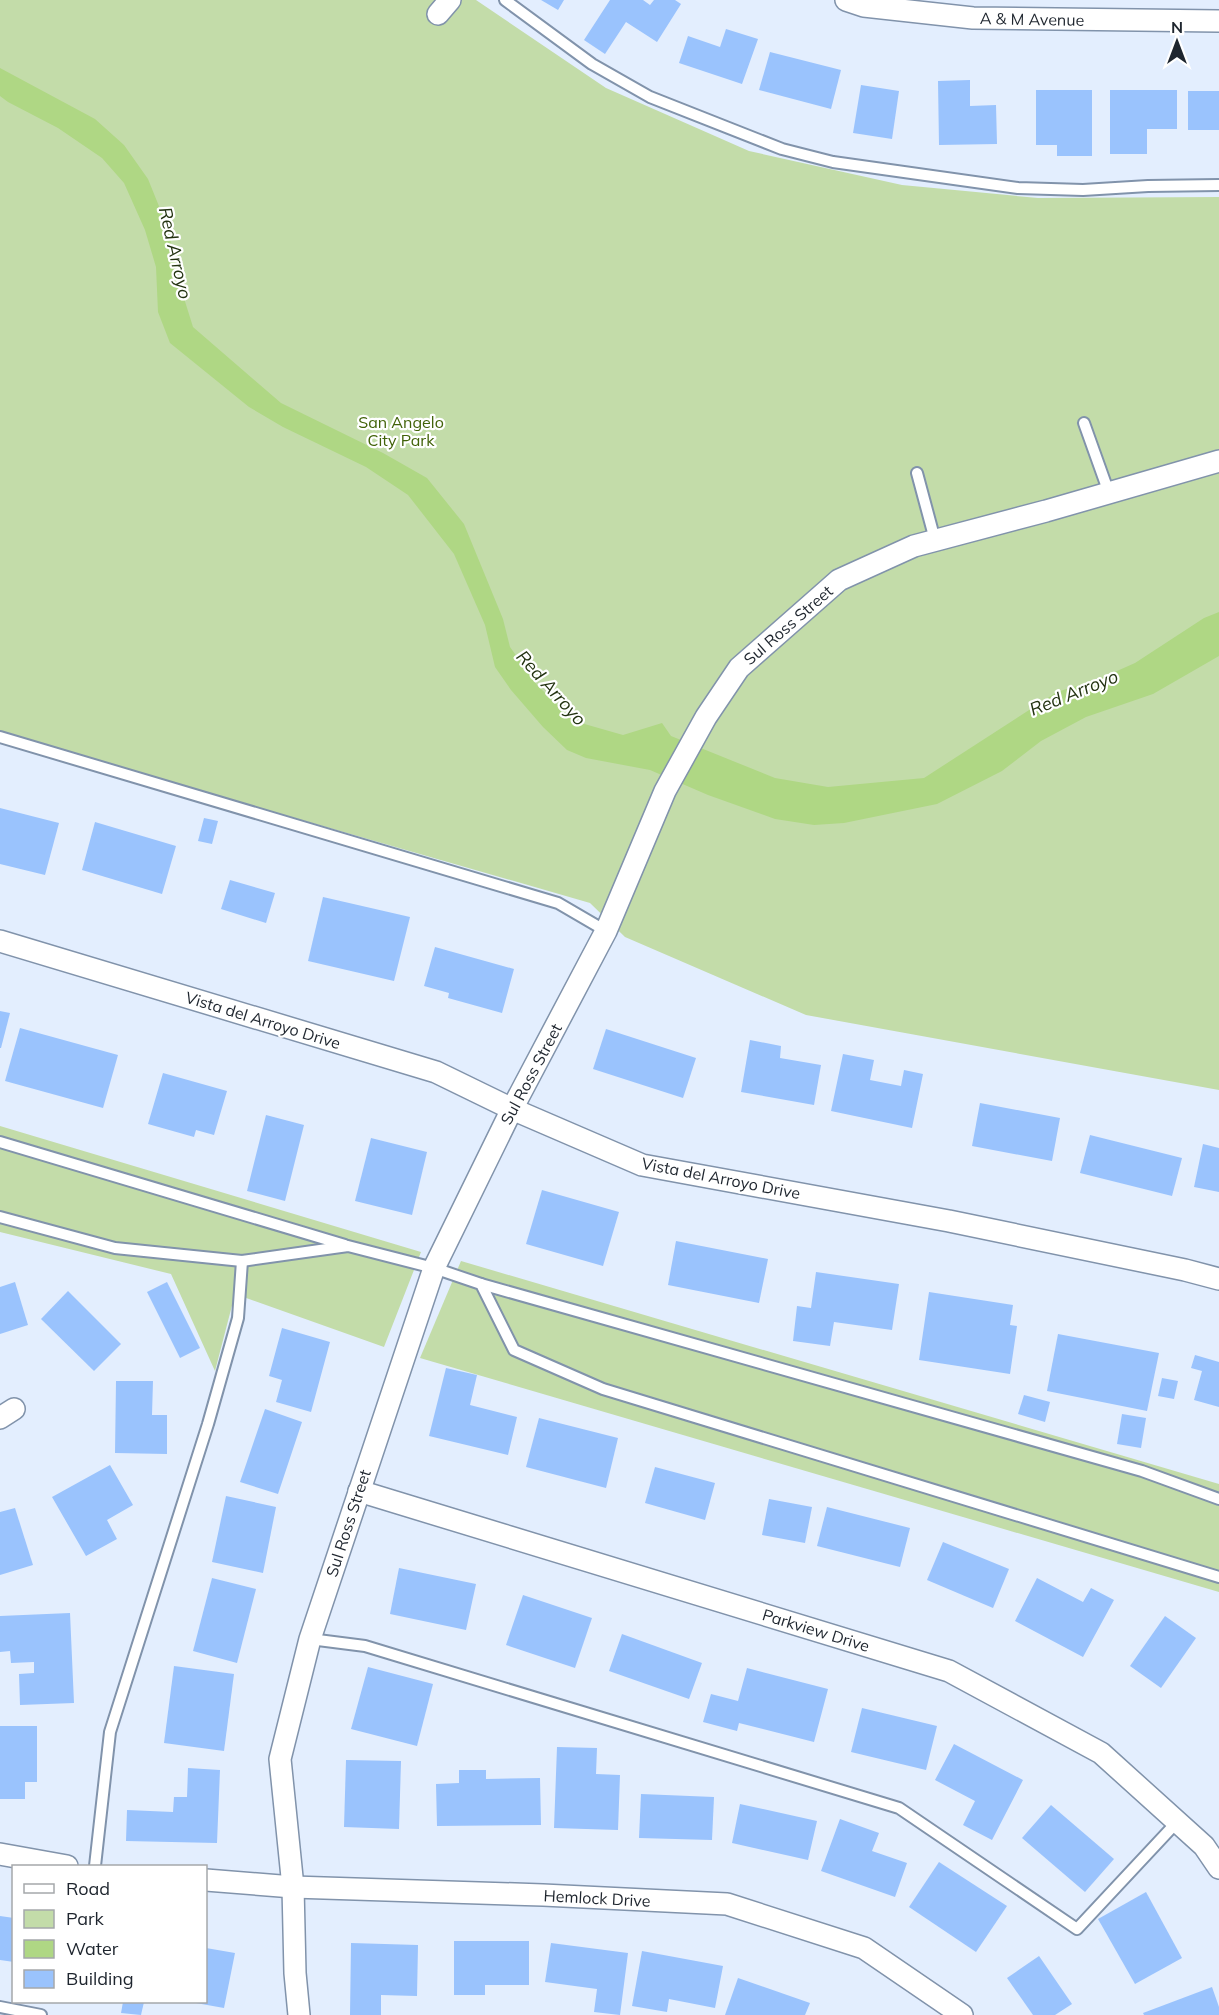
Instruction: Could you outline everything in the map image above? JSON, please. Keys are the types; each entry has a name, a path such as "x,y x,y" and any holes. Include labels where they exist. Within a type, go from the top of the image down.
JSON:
{"street":[{"name":"A & M Avenue","path":"846,0 864,6 973,18 1219,21"},
{"name":"Sul Ross Street","path":"298,2015 293,1887 280,1759 310,1639 434,1268 512,1109 606,931 665,791 706,717 739,668 839,580 914,546 1219,461"},
{"name":"Vista del Arroyo Drive","path":"0,942 436,1072 512,1109 642,1165 949,1221 1219,1279"},
{"name":"Parkview Drive","path":"359,1491 949,1671 1101,1753 1204,1846 1219,1868"},
{"path":"0,1854 61,1865"},
{"name":"Hemlock Drive","path":"207,1880 293,1887 727,1904 864,1948 962,2015"}],"lane":[{"path":"505,0 592,64 650,97 782,149 833,162 1018,188 1083,190 1219,185"},
{"path":"1084,423 1109,493"},
{"path":"917,474 935,540"},
{"path":"0,737 558,903 606,931"},
{"path":"0,1142 348,1246 434,1268 481,1284 1142,1471 1219,1499"},
{"path":"0,1217 115,1248 242,1261 348,1246"},
{"path":"95,1865 110,1732 208,1424 238,1318 242,1261"},
{"path":"481,1284 514,1350 603,1389 1219,1577"},
{"path":"310,1639 365,1646 899,1808 1077,1929 1177,1822"},
{"path":"0,2007 41,2015"}],"green space":[{"name":"San Angelo City Park","path":"0,0 476,0 606,88 749,151 902,185 1038,198 1219,197 1219,1090 806,1015 625,937 590,903 0,733"},
{"path":"0,1126 421,1252 384,1347 235,1294 215,1371 171,1274 0,1232"},
{"path":"461,1261 1219,1484 1219,1592 420,1358"}],"water":[{"name":"Red Arroyo","path":"0,68 95,119 124,145 148,179 167,226 193,327 281,403 383,453 427,478 464,524 503,619 510,647 537,685 574,721 623,735 662,723 671,736 775,778 828,787 924,778 1057,692 1099,679 1135,663 1204,618 1219,612 1219,656 1153,694 1086,717 1041,741 1002,771 937,804 844,823 814,825 775,819 708,795 650,770 586,758 567,750 543,727 511,690 495,667 485,625 454,554 408,495 366,467 283,427 249,407 170,343 158,312 156,267 145,230 124,183 102,158 58,128 0,96"}],"building":[{"path":"541,0 564,0 558,10"},
{"path":"610,0 643,0 650,5 654,0 675,0 681,4 657,42 626,22 605,54 584,40"},
{"path":"726,29 758,39 742,84 679,63 688,36 720,47"},
{"path":"770,52 841,70 831,109 759,90"},
{"path":"970,80 970,106 996,105 997,144 939,145 938,81"},
{"path":"861,85 899,91 892,139 853,133"},
{"path":"1036,90 1092,90 1092,156 1057,156 1057,145 1036,145"},
{"path":"1110,90 1177,90 1177,129 1147,129 1147,154 1110,154"},
{"path":"1188,91 1219,91 1219,130 1188,130"},
{"path":"0,808 59,823 45,875 0,864"},
{"path":"204,818 218,821 212,844 198,841"},
{"path":"95,822 176,846 162,894 82,870"},
{"path":"230,880 275,893 266,923 221,909"},
{"path":"323,897 410,917 394,981 308,961"},
{"path":"435,947 514,969 502,1013 448,998 449,993 424,986"},
{"path":"0,1011 10,1013 1,1048 0,1048"},
{"path":"20,1028 118,1055 103,1108 5,1081"},
{"path":"606,1029 696,1058 683,1098 593,1069"},
{"path":"750,1040 781,1046 780,1058 821,1065 814,1105 741,1092"},
{"path":"843,1054 874,1060 870,1080 901,1086 904,1070 923,1074 912,1128 831,1111"},
{"path":"163,1073 227,1091 214,1135 196,1130 194,1137 148,1124"},
{"path":"980,1103 1060,1118 1052,1161 972,1146"},
{"path":"266,1115 304,1125 285,1201 247,1191"},
{"path":"1090,1135 1182,1158 1172,1196 1080,1173"},
{"path":"371,1138 427,1152 412,1215 355,1201"},
{"path":"1203,1144 1219,1148 1219,1192 1194,1187"},
{"path":"542,1190 619,1212 603,1266 526,1244"},
{"path":"676,1241 768,1259 759,1303 668,1285"},
{"path":"816,1272 899,1284 892,1330 834,1322 830,1346 793,1341 797,1306 811,1308"},
{"path":"15,1282 28,1325 0,1334 0,1287"},
{"path":"167,1282 200,1348 180,1358 147,1292"},
{"path":"68,1291 121,1344 94,1371 41,1319"},
{"path":"929,1292 1013,1305 1010,1325 1017,1326 1010,1374 919,1360"},
{"path":"282,1328 330,1342 311,1412 276,1402 282,1380 269,1376"},
{"path":"1058,1334 1159,1353 1147,1411 1047,1391"},
{"path":"1195,1355 1219,1362 1219,1407 1194,1400 1202,1371 1191,1368"},
{"path":"446,1368 477,1375 470,1405 517,1417 508,1455 429,1436"},
{"path":"1162,1378 1178,1381 1174,1399 1158,1396"},
{"path":"116,1381 153,1381 152,1415 167,1415 167,1454 115,1453"},
{"path":"1024,1395 1050,1402 1045,1422 1018,1414"},
{"path":"265,1409 302,1422 278,1494 240,1482"},
{"path":"1122,1414 1146,1418 1141,1448 1117,1444"},
{"path":"539,1418 618,1438 606,1488 526,1467"},
{"path":"110,1465 133,1505 107,1520 117,1539 86,1556 52,1497"},
{"path":"655,1467 715,1483 705,1520 645,1503"},
{"path":"226,1496 276,1507 263,1573 212,1562"},
{"path":"769,1499 812,1507 805,1543 762,1535"},
{"path":"827,1507 910,1528 900,1567 817,1546"},
{"path":"15,1508 33,1565 0,1575 0,1512"},
{"path":"943,1542 1009,1569 993,1608 927,1580"},
{"path":"399,1568 476,1584 466,1630 390,1614"},
{"path":"212,1578 256,1589 237,1663 193,1651"},
{"path":"1037,1578 1083,1602 1091,1588 1114,1600 1083,1657 1015,1621"},
{"path":"523,1595 592,1618 575,1668 506,1645"},
{"path":"70,1613 74,1703 20,1705 19,1674 34,1673 34,1662 11,1663 10,1651 0,1652 0,1616"},
{"path":"1165,1616 1196,1638 1161,1688 1130,1666"},
{"path":"622,1634 702,1663 689,1699 609,1671"},
{"path":"174,1666 234,1674 224,1751 164,1743"},
{"path":"368,1667 433,1684 417,1746 351,1729"},
{"path":"747,1668 828,1689 814,1742 739,1723 737,1731 703,1722 711,1694 738,1701"},
{"path":"862,1708 937,1726 926,1770 851,1752"},
{"path":"0,1726 37,1726 37,1782 25,1782 25,1799 0,1799"},
{"path":"954,1744 1023,1780 992,1840 963,1825 975,1801 935,1780"},
{"path":"557,1747 597,1748 596,1774 620,1775 618,1830 554,1828"},
{"path":"346,1760 401,1761 399,1829 344,1827"},
{"path":"188,1768 220,1770 217,1843 126,1841 127,1810 173,1812 174,1797 187,1797"},
{"path":"459,1770 486,1770 486,1779 540,1778 541,1825 437,1826 436,1784 459,1783"},
{"path":"641,1794 714,1797 712,1840 639,1838"},
{"path":"740,1804 817,1821 808,1860 732,1843"},
{"path":"1051,1805 1114,1859 1085,1892 1022,1838"},
{"path":"840,1819 879,1833 872,1851 907,1863 895,1897 821,1871"},
{"path":"939,1862 1007,1906 976,1952 909,1907"},
{"path":"1146,1892 1182,1958 1135,1984 1098,1919"},
{"path":"0,1916 12,1918 12,1962 0,1960"},
{"path":"454,1941 529,1941 529,1985 485,1985 485,1995 454,1995"},
{"path":"351,1943 418,1945 417,1996 381,1995 381,2015 350,2015"},
{"path":"551,1943 628,1953 620,2015 594,2012 597,1989 545,1982"},
{"path":"207,1948 235,1953 224,2008 196,2003 207,2003"},
{"path":"642,1951 723,1966 715,2008 669,1999 667,2012 632,2006"},
{"path":"1039,1956 1072,2004 1055,2015 1033,2015 1007,1978"},
{"path":"738,1978 810,2003 805,2015 725,2015"},
{"path":"1212,1987 1219,2007 1219,2015 1144,2015 1143,2013"},
{"path":"123,2003 144,2003 141,2015 121,2013"}]}
